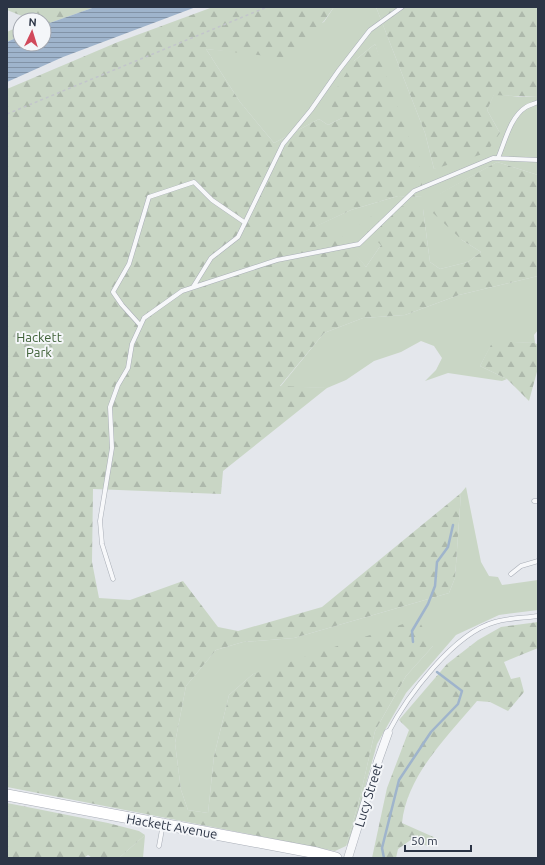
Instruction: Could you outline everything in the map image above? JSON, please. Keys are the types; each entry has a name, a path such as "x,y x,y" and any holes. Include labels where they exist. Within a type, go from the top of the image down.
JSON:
{"main road":[{"name":"Hackett Avenue","path":"7,795 317,853 336,858"}],"street":[{"name":"Lucy Street","path":"348,858 388,733"}],"lane":[{"path":"193,287 211,258 238,236 283,144 311,110 338,70 370,30 402,7"},
{"path":"498,158 509,130 519,114 526,107 538,102"},
{"path":"113,579 102,544 100,521 112,448 110,407 118,385 128,368 132,344 144,318 182,291 193,287 278,260 359,244 414,191 493,158 538,160"},
{"path":"140,325 122,305 113,292 129,264 149,197 194,182 212,200 244,222"},
{"path":"511,574 521,566 538,562"},
{"path":"388,733 398,714 414,691 432,669 459,643 475,631 495,622 538,616"},
{"path":"159,846 163,824"}],"path":[{"path":"7,114 267,7"}],"green space":[{"path":"7,7 95,7 52,22 52,12 12,12 7,10"},
{"name":"Hackett Park","path":"213,7 334,7 324,21 284,58 206,49 240,102 274,143 319,119 328,125 342,118 328,102 354,61 375,44 421,170 423,197 398,196 351,210 304,232 338,231 366,267 381,245 359,224 390,205 423,209 430,262 440,269 468,262 481,252 462,240 433,213 439,194 497,162 538,175 538,276 459,295 405,315 363,318 324,333 280,386 327,388 223,471 221,494 93,489 92,562 99,598 130,600 183,581 218,627 238,631 322,607 461,493 455,578 449,593 294,638 243,642 216,650 186,686 175,743 181,790 188,810 208,813 214,756 229,695 253,674 418,619 433,646 406,676 375,731 360,797 346,846 335,851 7,787 7,89 118,42"},
{"path":"334,7 376,7 425,133 434,169 500,133 487,110 494,94 520,97 538,97 538,175 497,162 440,194 462,240 481,252 468,262 440,269 430,262 423,209 381,245 366,267 355,254 303,232 351,210 398,196 422,197 375,44 354,61 342,118 328,125 319,119 274,143 240,102 206,49 240,52 324,22"},
{"path":"376,7 538,7 538,97 494,95 487,110 500,133 486,153 434,169 425,133"},
{"path":"12,30 12,40 7,42 7,32"},
{"path":"538,276 538,330 534,335 535,343 493,342 480,366 507,379 502,381 448,373 425,381 436,370 442,358 434,346 421,341 401,352 374,361 346,380 327,388 280,387 324,333 363,318 405,315 459,295"},
{"path":"493,341 535,343 538,345 538,368 529,401 507,379 480,366"},
{"path":"466,487 481,562 489,576 498,577 502,585 538,580 538,610 499,615 456,635 406,693 377,744 350,842 346,846 360,797 375,731 406,676 433,646 253,674 229,695 214,756 208,813 188,810 181,790 175,743 186,686 216,650 243,642 294,638 449,593 455,578 461,493"},
{"path":"538,622 538,648 504,662 511,679 520,677 524,692 508,711 490,702 477,701 441,743 420,773 412,789 405,805 402,823 438,839 430,847 412,839 398,849 396,858 372,858 387,788 409,730 399,720 447,664 478,640 501,627"},
{"path":"7,803 108,823 139,831 145,835 119,858 92,858 88,855 84,858 7,858"},
{"path":"145,835 143,858 119,858"}],"water":[{"path":"95,7 196,7 63,57 7,82 7,42 12,40 12,52 52,52 52,22"}],"waterway":[{"path":"413,642 412,631 428,604 435,586 437,562 448,547 453,525"},
{"path":"384,858 382,848 399,780 431,732 458,704 462,691 437,672"}]}
